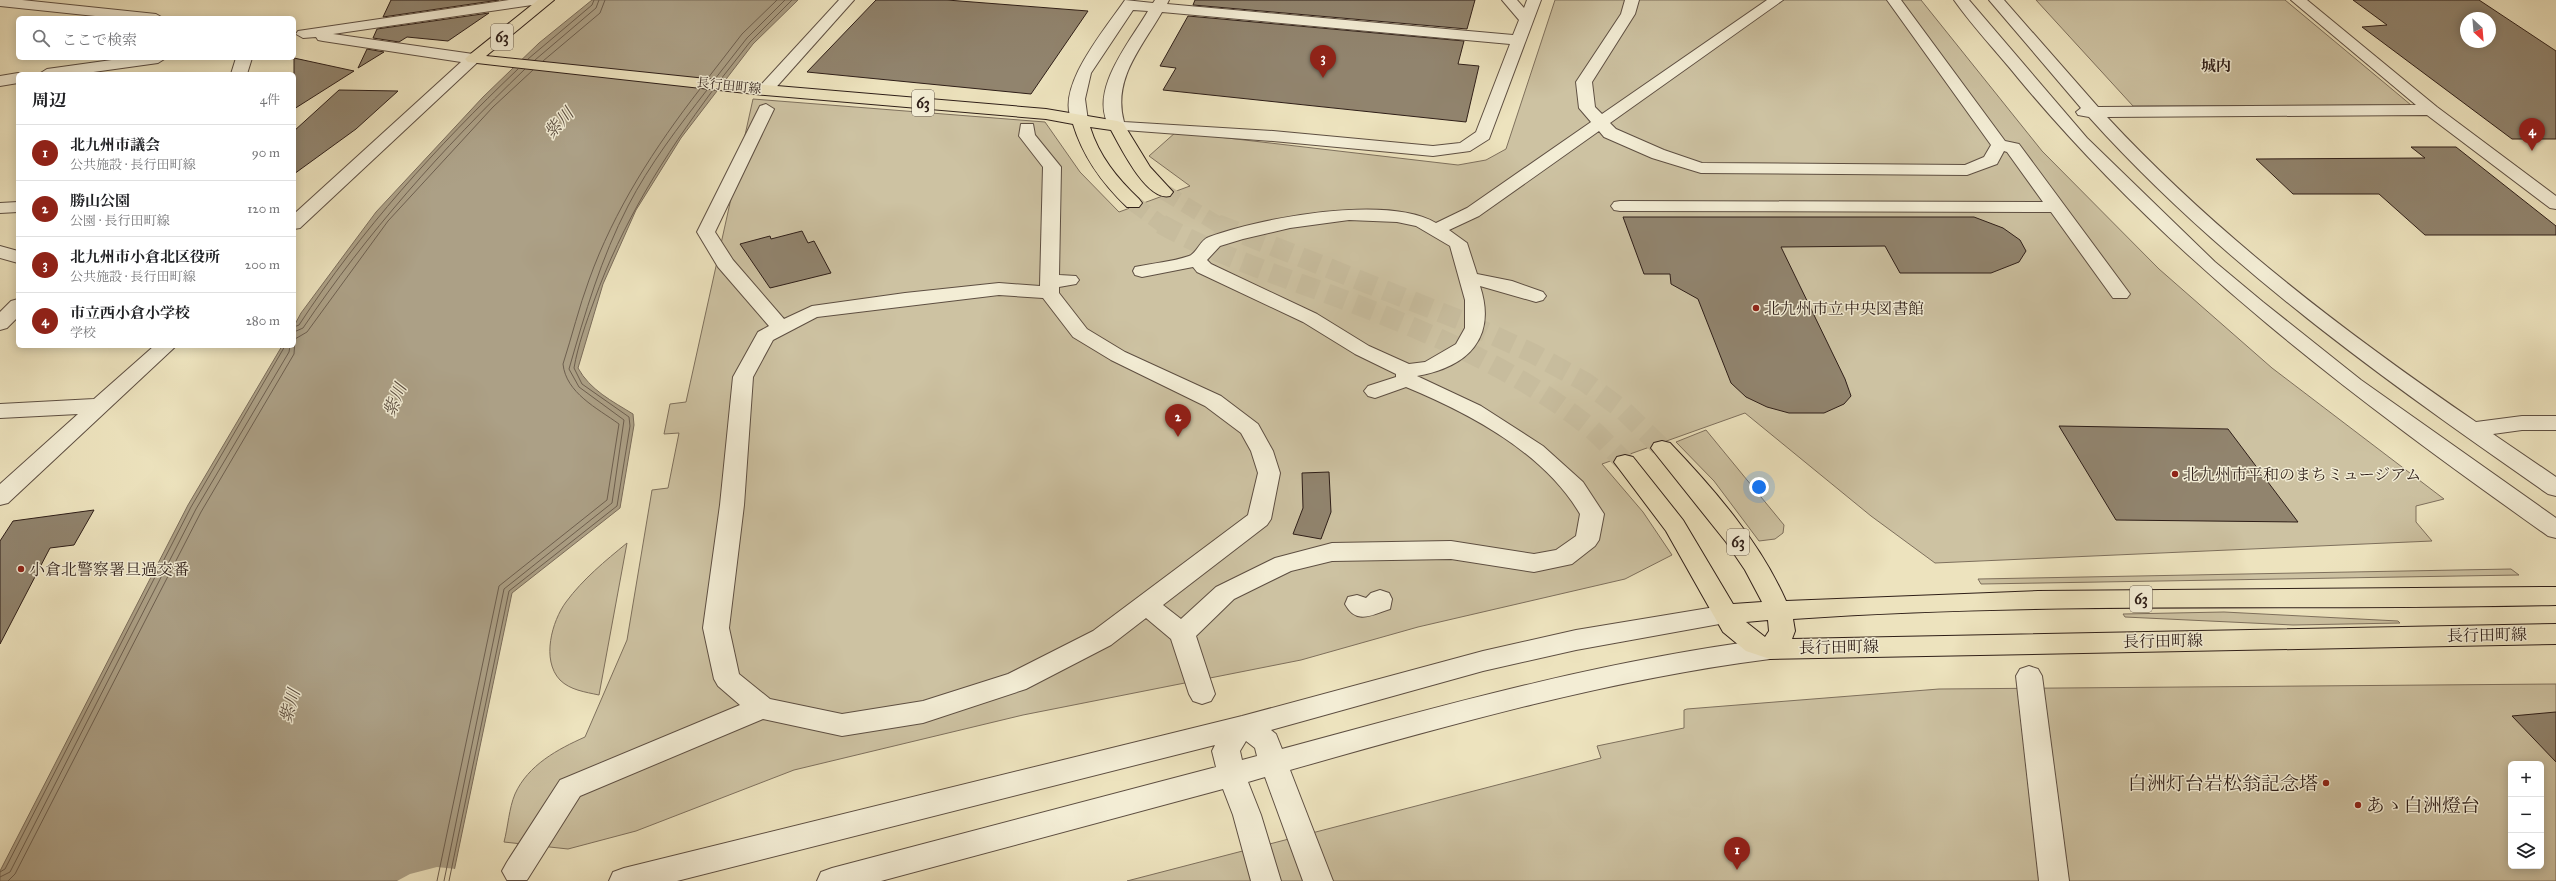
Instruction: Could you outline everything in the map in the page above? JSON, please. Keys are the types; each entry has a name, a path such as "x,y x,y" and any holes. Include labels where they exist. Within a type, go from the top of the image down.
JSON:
{"main road":[{"name":"63","path":"473,59 547,0"},
{"name":"長行田町線","path":"473,59 765,90 1046,114 1080,121 1117,126"},
{"path":"1080,121 1088,146 1098,164 1113,184 1133,203"},
{"path":"1117,126 1140,165 1164,192"},
{"name":"長行田町線","path":"1662,448 1697,486 1727,525 1761,578 1777,610 1782,631 1770,649"},
{"name":"長行田町線","path":"1625,462 1675,526 1732,625 1755,644 1770,649 2556,634"},
{"name":"63","path":"1727,614 1777,610 2088,598 2433,600 2556,596"}],"street":[{"path":"298,34 539,0"},
{"path":"765,90 847,0"},
{"path":"1509,0 1526,19"},
{"path":"1160,4 1121,65 1115,81 1111,101 1117,126 1273,136 1433,151 1457,149 1469,146 1483,135 1534,0"},
{"path":"1632,0 1628,14 1584,82 1587,108 1610,133 1658,154 1701,168 1967,170 1992,160 1999,145"},
{"path":"1436,229 1473,212 1776,0"},
{"path":"1894,0 1999,145 2013,148 2120,294"},
{"path":"1961,0 2056,112 2101,161 2165,225 2243,295 2317,356 2432,443 2556,530"},
{"path":"1996,0 2093,112 2202,221 2360,350 2471,430 2556,488"},
{"path":"2298,0 2431,110 2556,204"},
{"path":"0,2 149,13"},
{"path":"1080,121 1077,99 1083,72 1130,3 1160,4 1519,40"},
{"path":"298,34 473,59"},
{"path":"296,222 327,191 473,59"},
{"path":"61,72 144,60"},
{"path":"240,72 243,60"},
{"path":"0,81 16,78"},
{"path":"766,108 706,232 725,263 781,328"},
{"path":"2056,112 2431,110"},
{"path":"1027,126 1027,136 1052,167 1049,287 1080,333 1118,356 1174,380 1213,402 1250,429 1262,451 1270,473 1259,519 1102,638 1017,682 923,712 842,725 762,708 727,679 716,628 732,505 743,377 765,336 812,312 905,299 999,289 1049,287 1069,280"},
{"path":"0,208 16,206"},
{"path":"1620,206 2057,207"},
{"path":"1142,271 1197,260 1212,242 1290,223 1349,215 1397,217 1422,222 1436,229 1458,243 1476,300 1475,328 1464,348 1431,367 1406,376 1375,391"},
{"path":"0,252 16,256"},
{"path":"1182,634 1225,593 1284,564 1332,552 1451,550 1534,563 1563,558 1587,540 1592,514 1573,484 1485,415 1406,376 1310,318 1204,268 1197,260"},
{"path":"1470,278 1505,285 1536,296"},
{"path":"0,324 16,307"},
{"path":"0,497 164,348"},
{"path":"0,411 100,406"},
{"path":"2471,430 2522,423 2556,423"},
{"path":"1146,605 1182,634 1192,660 1202,694"},
{"path":"624,881 1242,727 1333,700 1522,652 1584,638 1727,614"},
{"path":"832,881 1276,763 1545,688 1618,671 1705,655 1770,649"},
{"path":"2030,676 2054,881"},
{"path":"517,871 570,788 762,708"},
{"path":"1242,727 1257,734 1266,742 1276,763 1318,881"},
{"path":"1242,727 1230,741 1226,751 1231,774 1247,815 1266,881"}],"shaded area":[{"path":"1555,0 1921,0 2042,151 2159,269 2272,368 2444,499 2416,506 2416,522 2432,541 1935,563 1871,516 1745,413 1602,464 1643,512 1672,555 1625,579 1418,627 1301,660 1023,715 794,770 636,831 568,849 504,842 513,799 521,784 536,766 545,759 564,747 585,737 627,640 652,490 668,488 679,433 664,434 670,404 686,402 753,99 1045,122 1080,172 1119,212 1190,186 1149,156 1176,132 1458,165 1486,160 1506,149"},
{"path":"2036,0 2285,0 2411,105 2133,106"},
{"path":"1706,430 1784,525 1783,533 1775,539 1759,541 1714,481 1676,442"},
{"path":"627,543 599,695 578,690 568,686 560,680 554,672 550,652 556,619 566,602 580,586"},
{"path":"2511,569 2519,575 1981,584 1978,579"},
{"path":"2224,612 2398,621 2400,623 2293,625 2125,617 2123,614"},
{"path":"2556,684 2556,881 1127,881 1601,758 1597,746 1684,728 1684,710 1939,689"}],"water":[{"name":"紫川","path":"592,0 798,0 753,44 681,138 636,210 603,284 578,368 595,389 633,414 634,425 620,508 512,593 452,881 0,881 0,871 188,505 281,348 296,348 296,322 301,313 376,212 483,97 539,43"}],"pier":[{"path":"437,867 456,869 454,881 397,881 410,874"}],"building":[{"path":"391,0 499,0 383,17"},
{"path":"876,0 947,0 1088,11 1031,94 807,72"},
{"path":"1195,0 1475,0 1467,29 1193,5"},
{"path":"2353,0 2479,0 2556,51 2556,139 2512,139 2362,27 2387,25"},
{"path":"489,13 448,41 407,37 399,42 373,38 377,29"},
{"path":"1188,16 1464,41 1458,64 1479,66 1466,122 1163,90 1176,68 1160,66"},
{"path":"367,49 384,52 358,68"},
{"path":"296,58 354,71 296,108 296,72 294,72 294,60 296,60"},
{"path":"339,90 398,91 356,129 296,173 296,129"},
{"path":"2411,147 2456,147 2556,226 2556,235 2425,235 2379,194 2293,194 2256,159 2425,158"},
{"name":"北九州市立中央図書館","path":"1623,217 1974,217 2003,228 2020,240 2026,251 2019,262 1991,273 1900,273 1885,246 1781,247 1845,379 1851,396 1844,404 1824,413 1789,413 1767,407 1746,397 1731,383 1698,299 1671,284 1670,274 1644,274"},
{"path":"802,231 808,243 814,241 831,273 770,288 740,244 770,236 771,239"},
{"name":"北九州市平和のまちミュージアム","path":"2059,426 2228,429 2298,522 2116,520"},
{"path":"1329,472 1331,512 1321,539 1293,534 1303,508 1302,473"},
{"path":"94,510 74,545 50,548 0,644 0,541 13,521"},
{"path":"2556,712 2556,762 2512,716"}],"tunnel":[{"path":"1164,192 1218,224"},
{"path":"1133,203 1163,225"},
{"path":"1218,224 1460,320 1532,353 1585,382 1623,410 1662,448"},
{"path":"1163,225 1227,256 1405,324 1436,337 1498,367 1556,402 1583,422 1625,462"}],"place":[{"name":"北九州市小倉北区役所","path":"1323,78"},
{"name":"市立西小倉小学校","path":"2532,151"},
{"name":"北九州市立中央図書館","path":"1756,308"},
{"name":"勝山公園","path":"1178,437"},
{"name":"北九州市平和のまちミュージアム","path":"2175,474"},
{"name":"小倉北警察署旦過交番","path":"21,569"},
{"name":"白洲灯台岩松翁記念塔","path":"2326,783"},
{"name":"あゝ白洲燈台","path":"2358,805"},
{"name":"北九州市議会","path":"1737,870"}],"district":[{"name":"城内","path":"2216,66"}]}
